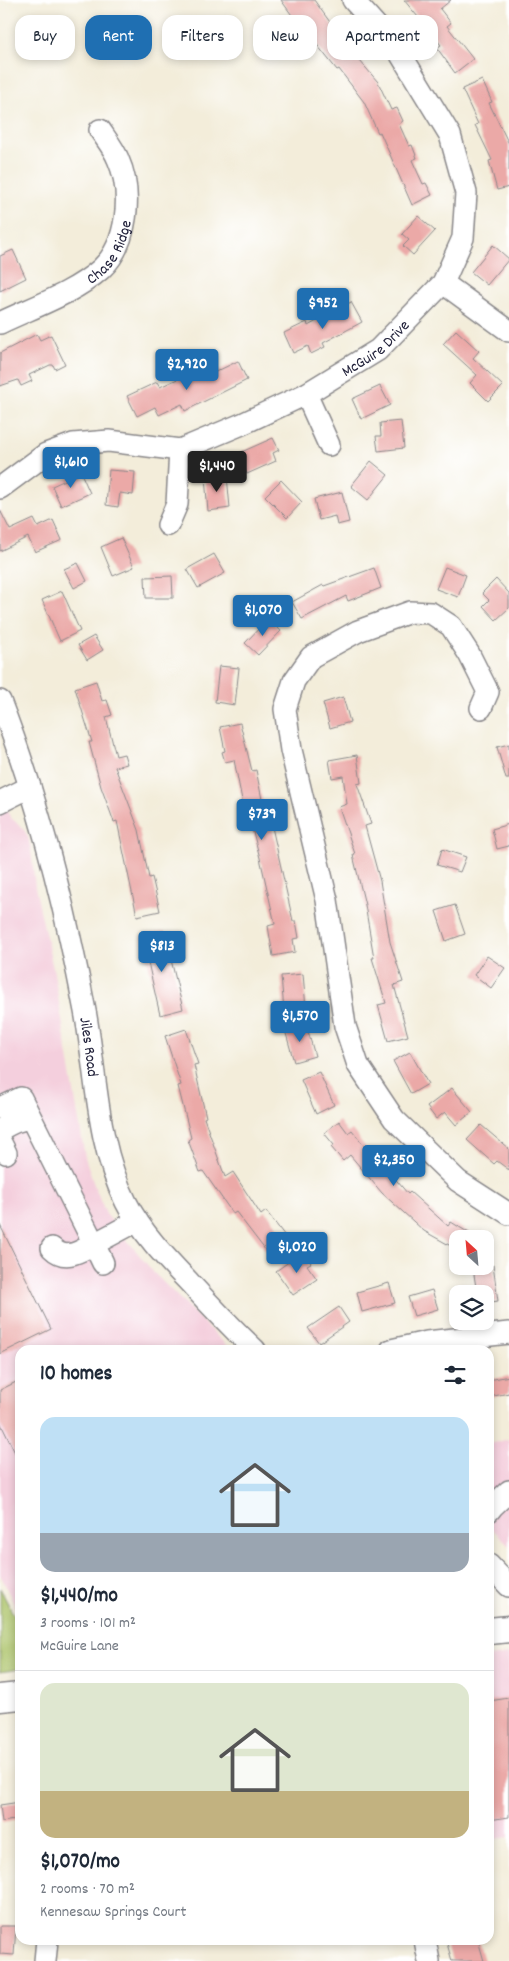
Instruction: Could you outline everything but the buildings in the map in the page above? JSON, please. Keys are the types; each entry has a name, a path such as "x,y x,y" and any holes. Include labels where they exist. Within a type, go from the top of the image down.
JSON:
{"main road":[{"path":"494,1630 509,1629"},
{"path":"0,1698 15,1696"}],"street":[{"name":"McGuire Drive","path":"180,450 306,394 378,350 443,283 463,238 466,193 450,135 398,50 353,0"},
{"name":"Chase Ridge","path":"0,323 66,292 101,269 114,254 126,216 124,182 118,159 100,130"},
{"path":"443,283 509,331"},
{"path":"306,394 329,445"},
{"path":"0,488 46,454 74,444 108,441 180,450 177,504 168,525"},
{"path":"481,708 488,692 469,654 451,626 431,613 410,612 358,631 312,657 294,682 285,709 291,750 327,900 346,1026 358,1066 394,1119 458,1181 509,1214"},
{"name":"Jiles Road","path":"0,701 30,787 63,907 86,1013 105,1144 117,1185 137,1221 175,1267 250,1345"},
{"path":"0,802 30,787"},
{"path":"0,1108 21,1098 103,1263"},
{"path":"0,1130 12,1122 32,1119"},
{"path":"52,1248 58,1253 68,1255 94,1244 137,1221"},
{"path":"413,1345 509,1333"},
{"path":"494,1570 509,1586"},
{"path":"45,1961 47,1945"},
{"path":"426,1945 428,1961"}],"shaded area":[{"path":"0,800 11,818 23,828 28,837 35,887 54,973 85,1157 106,1214 154,1273 226,1345 15,1345 15,1606 0,1574"},
{"path":"509,1439 509,1546 494,1530 494,1443"},
{"path":"509,1654 509,1837 494,1839 494,1656"}],"green space":[{"path":"0,1588 15,1617 15,1670 0,1672"}]}
